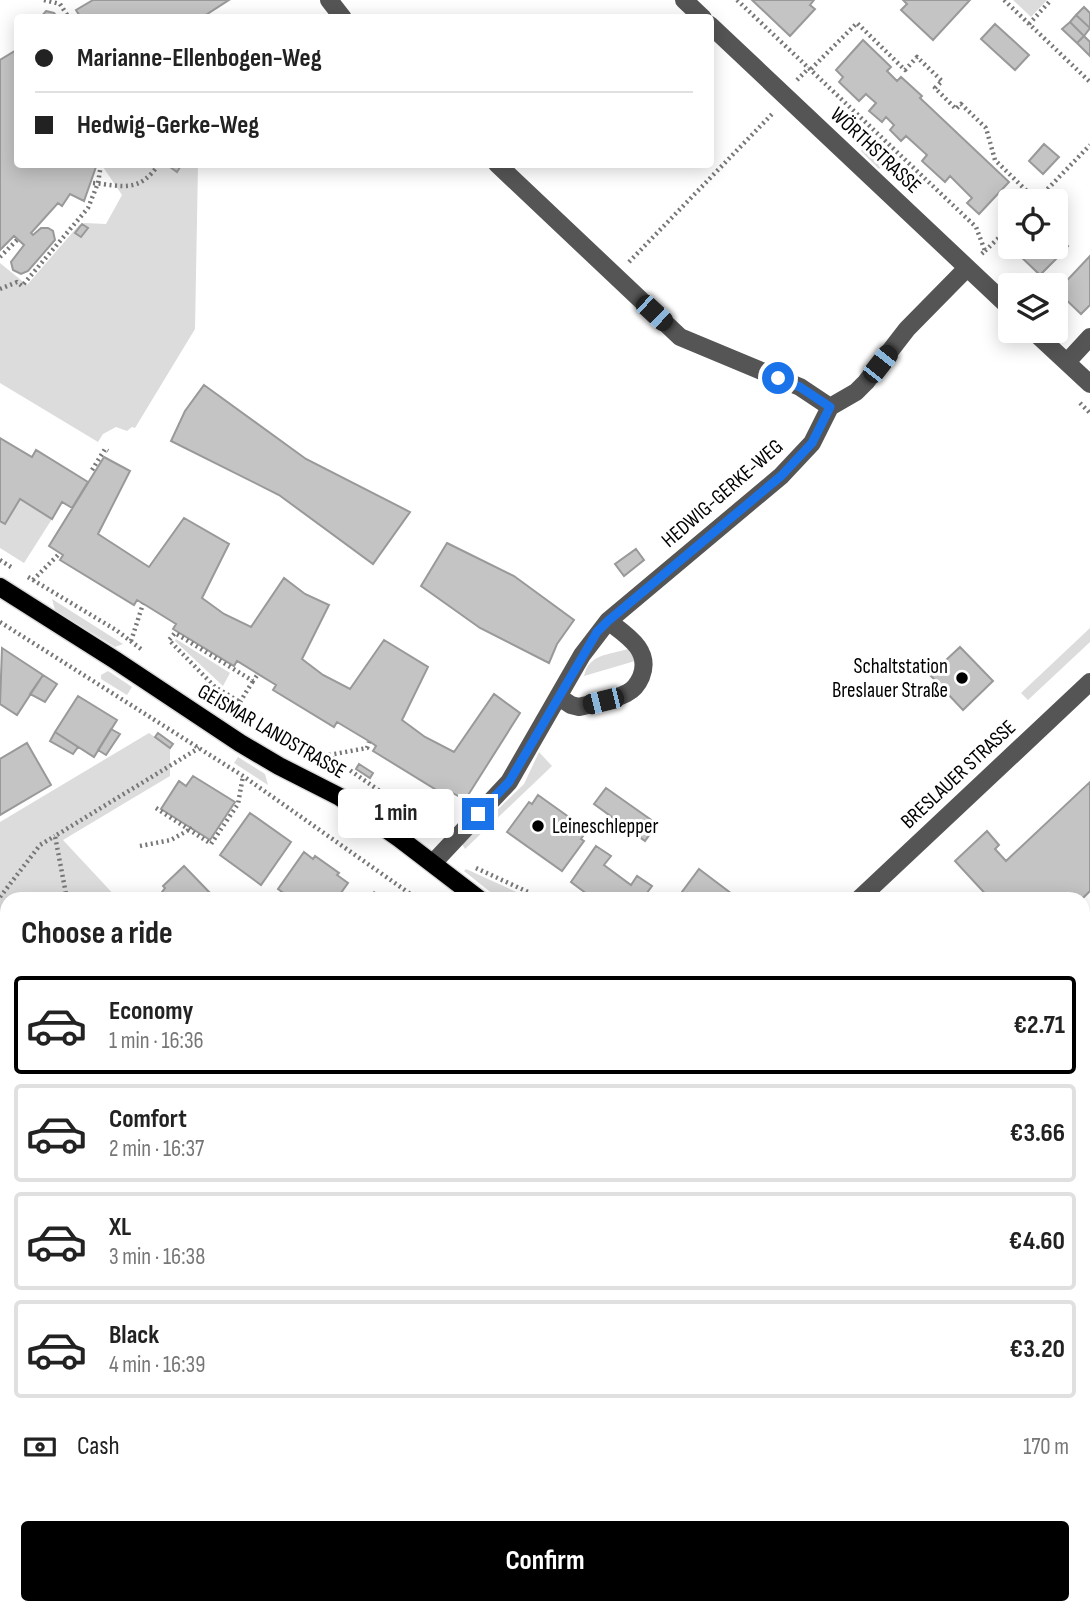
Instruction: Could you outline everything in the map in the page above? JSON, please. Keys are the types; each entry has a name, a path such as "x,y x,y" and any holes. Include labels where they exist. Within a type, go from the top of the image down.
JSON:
{"main road":[{"name":"GEISMAR LANDSTRASSE","path":"0,587 240,743 340,797 470,892"}],"street":[{"path":"329,0 340,14"},
{"name":"WÖRTHSTRASSE","path":"714,29 998,298"},
{"path":"502,168 680,337 800,387 830,407 856,392 866,382 907,329 967,268"},
{"path":"1067,362 1090,337"},
{"path":"1046,343 1090,384"},
{"name":"HEDWIG-GERKE-WEG","path":"433,863 447,845 509,782 587,647 608,621 781,476 812,443 830,407"},
{"path":"559,697 579,707 625,694 639,682 643,667 641,652 630,638 608,621"},
{"name":"BRESLAUER STRASSE","path":"867,892 1090,682"}],"path":[{"path":"44,0 60,4 66,14"},
{"path":"737,0 976,227 985,251"},
{"path":"1004,0 1090,82"},
{"path":"1029,24 1051,0"},
{"path":"811,70 857,23 905,70 917,57 942,81 935,88 956,109 961,104 986,128 995,160 1024,189"},
{"path":"615,276 787,98"},
{"path":"1048,189 1090,145"},
{"path":"0,289 17,282 22,286 88,208 100,168"},
{"path":"95,183 129,186 139,184 149,178 156,168"},
{"path":"0,257 18,239"},
{"path":"967,268 998,239"},
{"path":"92,470 105,449 108,450"},
{"path":"33,580 61,554"},
{"path":"131,641 143,604"},
{"path":"0,622 243,776 408,892"},
{"path":"240,702 215,687 169,640 175,633 253,681"},
{"path":"232,716 258,674"},
{"path":"369,742 367,748 328,755 410,812 475,868 528,892"},
{"path":"4,892 40,845 199,748"},
{"path":"156,808 211,844 237,804 243,776"},
{"path":"444,810 452,796 450,794"},
{"path":"140,846 171,840 191,829"},
{"path":"55,836 66,892"}],"shaded area":[{"path":"1013,0 1047,0 1031,17"},
{"path":"874,138 892,155 879,169 861,151"},
{"path":"104,168 198,168 195,329 135,428 127,431 116,427 103,434 98,442 0,383 0,263 27,285 79,225 106,224 122,195"},
{"path":"20,499 52,519 24,563 0,548 0,521 5,524"},
{"path":"52,599 123,644 115,647 55,610"},
{"path":"1090,628 1090,642 1028,700 1021,693"},
{"path":"176,639 230,673 223,686 175,641"},
{"path":"628,649 633,651 635,661 584,676 595,659"},
{"path":"108,671 132,687 127,695 101,679 101,675"},
{"path":"149,733 170,748 170,776 63,840 111,892 0,892 0,822"},
{"path":"539,752 552,766 465,849 462,844 524,784"},
{"path":"238,757 265,774 268,785 234,763"},
{"path":"466,869 516,892 490,892 464,871"}],"building":[{"path":"93,0 229,0 207,14 78,14 76,10"},
{"path":"752,0 814,0 810,5 815,9 790,36"},
{"path":"903,0 970,0 933,40 901,10 907,4"},
{"path":"1084,7 1090,13 1090,28 1076,15"},
{"path":"1076,15 1090,28 1084,36 1070,22"},
{"path":"1070,22 1084,36 1077,43 1062,29"},
{"path":"995,24 1029,55 1015,70 981,39"},
{"path":"1084,36 1090,42 1090,56 1077,43"},
{"path":"863,40 891,67 887,71 897,81 901,77 1009,182 1002,189 998,189 998,194 979,214 967,203 972,198 950,176 945,182 922,161 927,155 906,136 901,141 890,130 894,125 886,117 882,122 869,111 876,103 866,94 859,101 839,82 843,77 836,70"},
{"path":"14,51 14,168 96,168 84,201 70,194 62,206 58,203 31,233 33,235 41,228 48,228 53,231 55,240 28,271 21,274 13,270 11,262 24,245 14,236 0,250 0,60"},
{"path":"1044,144 1059,157 1043,174 1029,161"},
{"path":"82,224 88,228 81,237 75,233"},
{"path":"1090,256 1090,305 1081,314 1068,302 1068,279"},
{"path":"1023,259 1056,259 1042,273 1038,273"},
{"path":"204,385 306,459 410,512 373,564 279,495 171,441 185,411"},
{"path":"0,438 32,457 36,450 88,482 72,508 62,502 52,519 20,499 5,524 0,521"},
{"path":"104,457 130,471 98,534 149,567 184,518 229,544 202,598 224,614 251,627 284,578 305,594 329,605 302,659 323,675 350,689 384,640 428,667 402,720 425,737 454,752 494,694 520,713 465,800 451,792 448,797 373,751 376,746 372,743 337,722 334,727 273,690 276,685 237,661 234,666 173,629 176,624 147,606 137,600 134,605 60,560 63,555 49,546"},
{"path":"447,543 514,576 574,620 557,644 549,663 480,628 421,586"},
{"path":"636,549 644,560 624,576 615,564"},
{"name":"Schaltstation Breslauer Straße","path":"960,647 993,681 963,710 930,675"},
{"path":"2,648 43,675 17,715 0,704"},
{"path":"43,675 57,684 45,702 30,694"},
{"path":"78,696 117,720 94,757 55,732"},
{"path":"111,729 120,734 106,755 98,750"},
{"path":"55,732 78,747 73,754 50,741"},
{"path":"158,733 173,744 170,748 155,737"},
{"path":"27,743 51,785 0,815 0,759"},
{"path":"359,764 373,773 370,778 356,769"},
{"path":"193,776 235,802 210,840 161,809 179,781 186,786"},
{"path":"1090,782 1089,892 984,892 955,861 987,831 999,845 995,849 1006,861"},
{"path":"606,788 657,824 645,841 594,804"},
{"path":"538,795 587,830 581,839 584,841 562,871 507,832 529,802 532,804"},
{"path":"250,813 291,842 261,885 220,855"},
{"path":"596,846 611,856 604,865 631,885 637,876 652,886 648,892 584,892 571,882"},
{"path":"304,852 313,859 315,856 348,883 342,892 282,892 278,889"},
{"path":"184,866 209,892 162,892 165,888 163,886"},
{"path":"699,869 729,892 682,892"}],"place":[{"name":"Schaltstation Breslauer Straße","path":"962,678"},
{"name":"Leineschlepper","path":"538,826"}],"route":[{"path":"478,814 509,782 597,632 781,476 812,443 830,407 800,387 778,378"}]}
